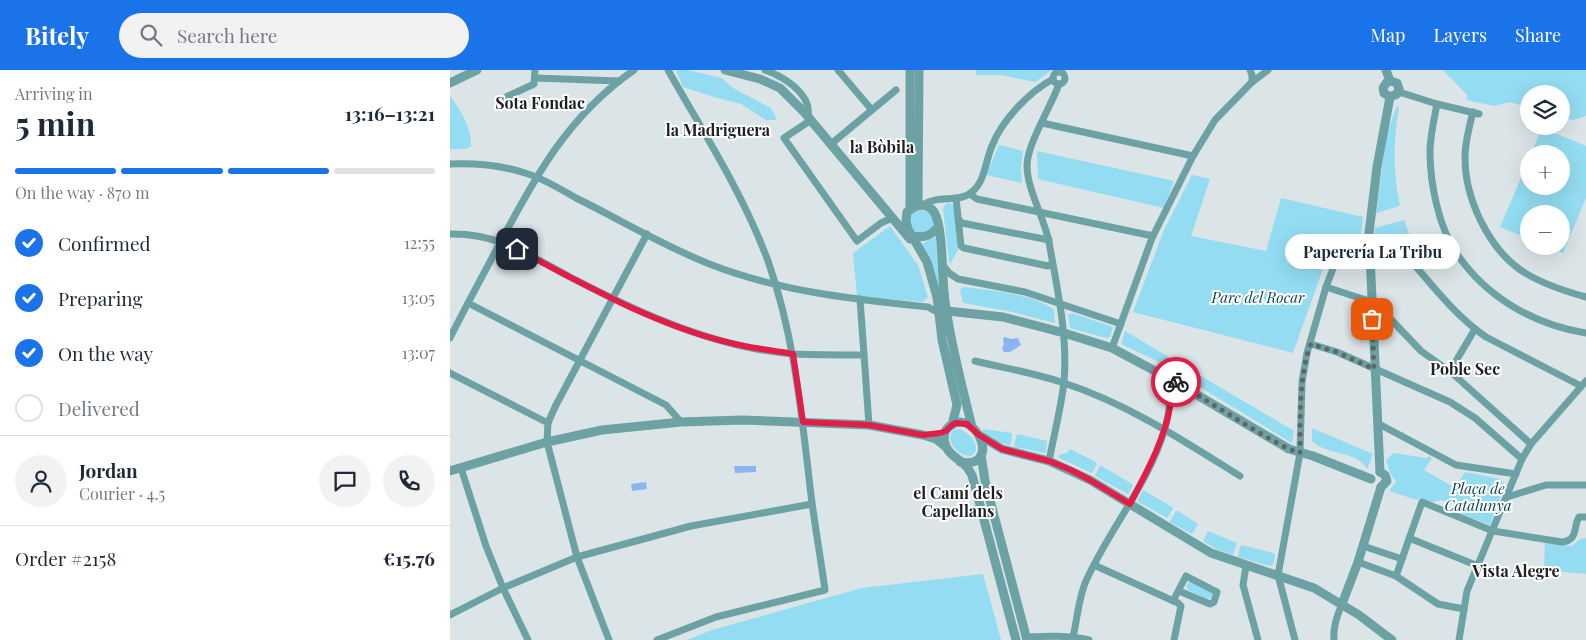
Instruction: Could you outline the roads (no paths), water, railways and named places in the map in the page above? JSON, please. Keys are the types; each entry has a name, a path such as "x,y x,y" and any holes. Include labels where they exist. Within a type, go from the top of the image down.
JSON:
{"street":[{"path":"450,83 477,70"},
{"path":"450,338 536,177 557,145 582,116 619,81 634,70"},
{"path":"657,640 716,617 826,590 812,504 793,354 775,285 761,244 744,206 668,70"},
{"path":"725,70 759,75 780,88 809,118 924,254 931,272 936,297 943,312 972,428"},
{"path":"766,70 779,76 794,87 806,100 809,108 809,118"},
{"path":"839,70 871,109"},
{"path":"909,235 906,224 910,189 910,70"},
{"path":"919,70 920,203"},
{"path":"1250,70 1252,82"},
{"path":"1112,348 1153,236 1193,156 1215,120 1252,82 1268,70"},
{"path":"1386,70 1390,81"},
{"path":"884,207 893,212 908,211 920,203 970,194 980,180 992,144 1003,126 1040,86 1065,79 1064,71"},
{"path":"506,97 534,84 535,74 619,81"},
{"path":"1049,461 1064,383 1064,333 1048,240 1041,213 1030,187 1027,165 1031,148 1042,123 1056,81"},
{"path":"1390,81 1397,83 1399,92 1395,96 1390,97 1384,93 1384,85 1390,81"},
{"path":"831,144 896,90"},
{"path":"1399,92 1437,104 1476,113 1468,130 1465,156 1466,172 1484,228 1498,249 1521,270 1560,290 1586,297"},
{"path":"1380,472 1369,233 1377,167 1390,97"},
{"path":"1437,104 1430,152 1433,189 1447,235 1457,254 1476,277 1499,298 1527,316 1546,324 1586,334"},
{"path":"809,118 784,138 857,240 892,218"},
{"path":"1042,123 1193,156"},
{"path":"450,164 486,164 525,172 711,264 775,285 816,293 928,307 943,312 950,310 1003,318 1064,333 1112,348 1170,379 1271,440 1289,449 1313,456 1371,479"},
{"path":"970,194 977,199 1153,236"},
{"path":"944,198 938,206 942,264 942,340 957,405 944,440 946,447"},
{"path":"956,198 960,246 1048,266 1052,264"},
{"path":"920,203 931,208 938,224"},
{"path":"959,220 1048,240"},
{"path":"909,235 928,236 938,224"},
{"path":"450,234 473,235 501,241 612,299 705,336 744,346 793,354 863,355"},
{"path":"609,640 577,557 548,442 548,423 647,234"},
{"path":"1370,261 1401,260 1412,262 1463,320 1486,337 1584,383 1531,444 1522,459 1467,591 1459,640"},
{"path":"942,264 958,279 1025,292 1121,324"},
{"path":"1295,640 1278,575 1300,453 1302,382 1307,353 1334,266"},
{"path":"1326,287 1372,302 1421,351 1450,371 1531,444"},
{"path":"928,307 931,306 936,297"},
{"path":"860,299 869,425"},
{"path":"468,304 666,405 681,422"},
{"path":"1450,371 1475,329"},
{"path":"1311,344 1337,352 1450,402 1475,418 1522,459"},
{"path":"975,361 1064,383 1114,403 1165,429 1240,476"},
{"path":"450,373 548,423"},
{"path":"1073,637 1085,583 1104,545 1130,504 1149,467 1165,429 1170,405 1170,379"},
{"path":"450,472 548,442 602,430 681,422 742,420 869,425 923,435 936,440 946,447 965,465 972,475 1016,640"},
{"path":"923,435 936,434 961,423 972,428 979,435 1002,449 1049,461 1090,480 1210,553 1314,588 1359,615 1392,640"},
{"path":"1379,424 1456,465 1516,474"},
{"path":"979,435 982,440 985,480 1027,639 1051,635 1089,640"},
{"path":"960,462 971,463 977,461 982,454 990,450 1002,449"},
{"path":"461,468 486,546 503,588 528,640"},
{"path":"1334,640 1334,630 1358,562 1381,487 1387,481 1386,475 1380,472 1373,474 1371,479 1373,485 1381,487"},
{"path":"1507,497 1546,485 1586,485"},
{"path":"1396,576 1422,502 1493,531 1562,542 1567,541 1573,536 1577,528 1579,516 1586,516"},
{"path":"450,615 503,588 577,557 691,526 812,504"},
{"path":"1409,538 1478,566"},
{"path":"1363,546 1402,559"},
{"path":"1358,562 1396,576 1438,604 1464,609"},
{"path":"1094,566 1181,606 1174,640"},
{"path":"1246,566 1242,584 1258,640"},
{"path":"1173,601 1186,576 1216,590 1217,596 1214,602 1210,604 1179,591"}],"place":[{"name":"Paperería La Tribu","path":"1372,319"}],"district":[{"name":"Sota Fondac","path":"540,102"},
{"name":"la Madriguera","path":"718,129"},
{"name":"la Bòbila","path":"882,146"},
{"name":"Poble Sec","path":"1465,368"},
{"name":"el Camí dels Capellans","path":"958,501"},
{"name":"Vista Alegre","path":"1516,570"}],"park label":[{"name":"Parc del Rocar","path":"1258,297"},
{"name":"Plaça de Catalunya","path":"1478,496"}]}
